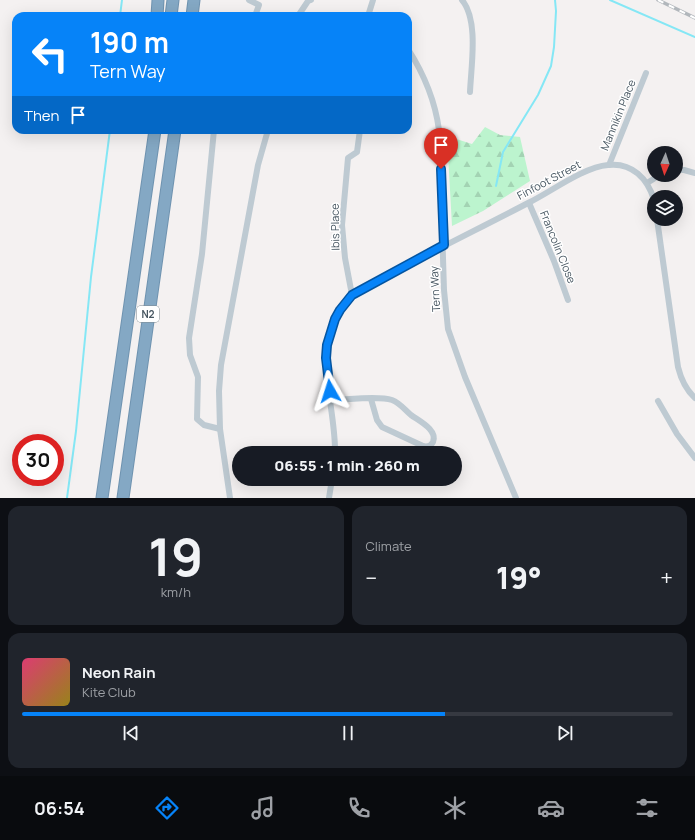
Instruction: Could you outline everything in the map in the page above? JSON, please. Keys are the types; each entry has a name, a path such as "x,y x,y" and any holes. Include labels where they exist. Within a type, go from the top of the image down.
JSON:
{"highway":[{"path":"157,12 158,0"},
{"path":"172,12 173,0"},
{"path":"192,12 194,0"},
{"path":"139,242 148,134"},
{"name":"N2","path":"102,498 154,134"},
{"name":"N2","path":"123,498 174,134"}],"street":[{"path":"249,0 260,2 256,12"},
{"path":"301,12 309,0"},
{"path":"369,12 373,0"},
{"path":"462,0 467,5 472,24 470,92"},
{"name":"Tern Way","path":"412,55 421,70 437,113 441,159 446,313 451,340 516,498"},
{"name":"Mannikin Place","path":"609,164 646,73"},
{"path":"214,134 202,254 188,347 192,363 198,377 197,419 204,425 220,429"},
{"path":"230,498 220,429 219,391 225,338 258,165 267,134"},
{"name":"Ibis Place","path":"352,295 342,225 348,158 357,152 359,134"},
{"name":"Finfoot Street","path":"352,295 444,245 529,203 585,172 609,164 632,168 638,172 647,183 650,190"},
{"path":"683,170 695,173"},
{"name":"Francolin Close","path":"529,203 554,261 568,300"},
{"path":"658,226 678,367 683,383 695,398"},
{"path":"335,446 326,358 327,345 335,319 352,295"},
{"path":"331,401 371,399 388,399 399,404 429,428 433,436 433,442 431,445 427,447 422,446 382,426 377,420 371,399"},
{"path":"658,401 680,439 695,458"},
{"path":"329,498 331,486"}],"green space":[{"path":"485,127 500,135 520,137 530,181 483,211 452,226 447,136 472,144"}],"waterway":[{"path":"120,12 122,0"},
{"path":"496,186 503,152 538,95 551,66 554,47 556,11 555,0"},
{"path":"610,0 695,37"},
{"path":"67,498 76,431 91,277 109,134"}],"railway":[{"path":"658,0 695,18"}],"route":[{"path":"330,391 326,358 327,345 330,332 340,310 352,295 444,245 441,169"}]}
